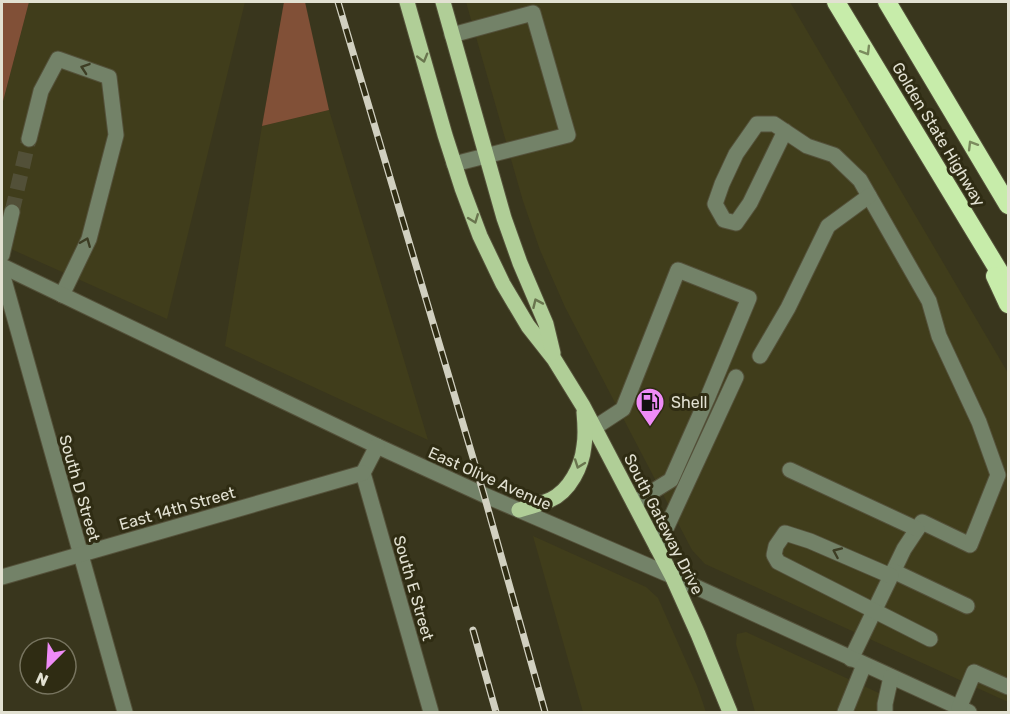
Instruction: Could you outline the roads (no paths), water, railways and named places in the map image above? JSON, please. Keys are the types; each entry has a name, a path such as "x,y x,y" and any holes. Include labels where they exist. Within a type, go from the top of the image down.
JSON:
{"highway":[{"name":"Golden State Highway","path":"836,2 1008,286"},
{"name":"Golden State Highway","path":"887,2 1006,201"},
{"path":"964,213 1008,304"}],"main road":[{"name":"South Gateway Drive","path":"407,2 454,164 480,236 503,284 528,326 554,359 584,406 672,576 730,712"},
{"name":"South Gateway Drive","path":"443,2 504,218 546,324 554,359"},
{"path":"519,510 551,500 561,494 569,484 575,474 584,447 584,406"}],"street":[{"path":"452,35 531,7 568,135 454,164"},
{"path":"29,139 41,91 58,59 109,77 116,135 88,239 62,295"},
{"path":"785,131 750,202 736,223 724,220 715,204 736,154 757,124 774,124 785,131 807,146 834,155 860,180 929,301 939,336 979,422 998,475 970,545 921,522 904,549 873,611 845,712"},
{"path":"760,356 788,308 828,226 869,196"},
{"path":"2,255 12,212"},
{"name":"East Olive Avenue","path":"2,266 377,446 672,576 964,710"},
{"path":"594,428 622,409 678,270 749,298 671,480 634,503"},
{"name":"South D Street","path":"2,273 125,712"},
{"path":"657,548 736,377"},
{"path":"363,473 377,446"},
{"path":"790,470 917,529"},
{"name":"East 14th Street","path":"2,577 363,473"},
{"name":"South E Street","path":"363,473 431,712"},
{"path":"930,639 778,562 774,555 776,546 785,533 810,540 967,606"},
{"path":"964,710 974,672 1008,687"},
{"path":"885,712 891,677"}],"tunnel":[{"path":"12,212 29,139"}],"railway":[{"path":"338,2 484,495 545,712"},
{"path":"473,630 496,712"}],"place":[{"name":"Shell","path":"650,428"}]}
